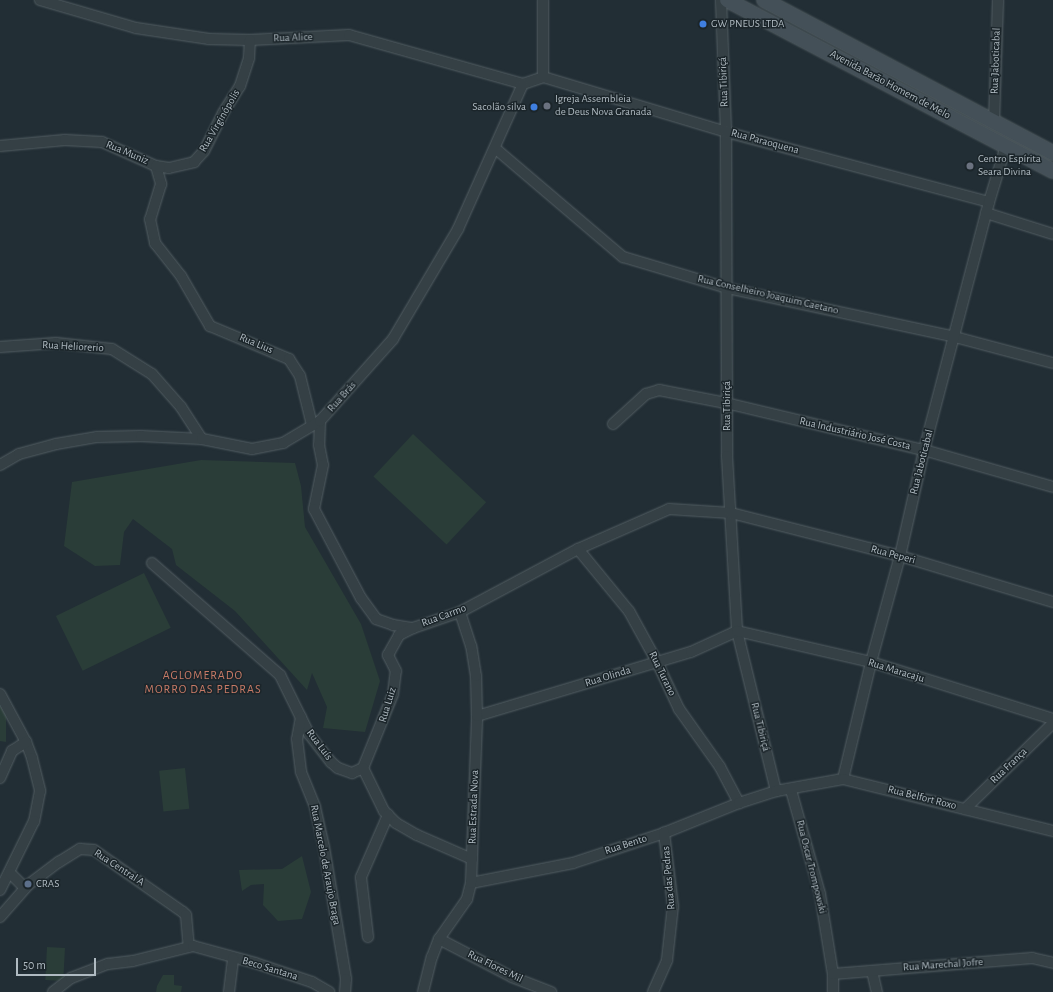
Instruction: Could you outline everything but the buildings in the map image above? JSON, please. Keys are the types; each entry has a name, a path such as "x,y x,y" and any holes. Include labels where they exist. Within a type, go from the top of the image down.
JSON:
{"main road":[{"name":"Avenida Barão Homem de Melo","path":"727,0 1053,171"},
{"name":"Avenida Barão Homem de Melo","path":"764,0 1053,153"}],"street":[{"name":"Rua Alice","path":"40,0 136,28 209,39 250,40 349,35 524,84"},
{"path":"524,84 543,77 543,0"},
{"name":"Rua Tibiriçá","path":"721,0 726,132 728,288 726,403 737,631 776,791"},
{"name":"Rua Jaboticabal","path":"994,122 998,0"},
{"name":"Rua Virginópolis","path":"156,166 169,168 194,162 204,151 223,113 240,86 249,58 250,40"},
{"name":"Rua Paraoquena","path":"543,77 726,132 989,202"},
{"name":"Rua Brás","path":"0,465 18,454 56,444 97,437 141,436 202,439 252,449 283,443 316,423 393,339 458,229 496,149 524,84"},
{"name":"Rua Muniz","path":"0,146 65,140 102,142 156,166 161,184 150,219 155,243 181,276"},
{"name":"Rua Jaboticabal","path":"843,779 870,662 900,556 924,450 955,337 986,213 1006,146"},
{"name":"Rua Conselheiro Joaquim Caetano","path":"496,149 623,257 728,288 955,337 1053,363"},
{"path":"986,213 1053,234"},
{"name":"Rua Lius","path":"181,276 210,326 289,359 300,376 316,423"},
{"name":"Rua Heliorerio","path":"0,347 56,343 112,349 152,374 181,407 202,439"},
{"name":"Rua Industriário José Costa","path":"613,424 646,394 659,390 726,403 924,450 1053,487"},
{"name":"Rua Carmo","path":"316,423 323,465 314,509 361,598 376,619 393,626 413,628 460,612 578,549 669,509 731,513"},
{"name":"Rua Peperi","path":"731,513 900,556 1053,602"},
{"name":"Rua Turano","path":"578,549 629,611 658,662 679,709 720,767 739,803"},
{"path":"152,563 280,675 301,717"},
{"name":"Rua Estrada Nova","path":"424,992 432,957 439,939 467,899 471,883 477,716 476,676 472,646 460,612"},
{"name":"Rua Luiz","path":"364,768 393,694 396,672 388,655 399,635 413,628"},
{"name":"Rua Olinda","path":"477,716 691,652 737,631"},
{"name":"Rua Maracaju","path":"737,631 870,662 1053,719"},
{"path":"0,694 26,742 40,791 34,821 10,873 0,890"},
{"name":"Rua Luís","path":"301,717 309,734 338,768 352,773 364,768"},
{"name":"Rua Marcelo de Araujo Braga","path":"301,717 298,739 301,772 315,807 324,847 346,979 345,992"},
{"name":"Rua França","path":"965,809 1053,723"},
{"path":"0,778 12,751 26,742"},
{"path":"364,768 384,811 396,823 418,835 472,859"},
{"name":"Rua Belfort Roxo","path":"791,790 843,779 1053,831"},
{"path":"776,791 791,790"},
{"name":"Rua Oscar Trompowski","path":"791,790 820,894 832,974 833,992"},
{"name":"Rua Bento","path":"471,883 573,863 664,833 739,803 776,791"},
{"path":"368,937 361,877 388,815"},
{"name":"Rua das Pedras","path":"653,992 667,960 673,906 664,833"},
{"name":"Rua Central A","path":"0,917 25,888 64,859 80,850 94,850 186,915 189,946"},
{"path":"10,873 25,888"},
{"name":"Rua Flores Mil","path":"439,939 512,977 551,992"},
{"path":"53,992 71,978 108,964 133,961 189,946"},
{"name":"Beco Santana","path":"189,946 254,963 312,982 329,992"},
{"path":"229,992 233,958"},
{"name":"Rua Marechal Jofre","path":"832,974 1032,958 1053,963"},
{"path":"872,971 877,992"}],"green space":[{"path":"413,434 486,502 447,545 373,476"},
{"path":"201,460 295,463 301,486 305,527 361,624 380,681 365,732 323,728 327,707 312,673 307,690 235,611 176,565 172,549 133,519 124,532 120,565 95,566 64,546 72,482"},
{"path":"144,573 171,628 83,671 56,616"},
{"path":"0,697 6,706 6,742 0,741"},
{"path":"185,768 189,809 163,811 159,771"},
{"path":"302,856 311,892 302,919 278,921 263,905 264,884 251,885 242,891 239,870 282,869"},
{"path":"47,947 65,948 63,981 45,980"},
{"path":"163,975 174,975 174,985 182,986 181,992 156,992 157,986"}],"place":[{"name":"GW PNEUS LTDA","path":"703,24"},
{"name":"Igreja Assembleia de Deus Nova Granada","path":"547,106"},
{"name":"Sacolão silva","path":"534,107"},
{"name":"Centro Espírita Seara Divina","path":"970,166"},
{"name":"CRAS","path":"28,884"}],"district":[{"name":"AGLOMERADO MORRO DAS PEDRAS","path":"203,683"}]}
